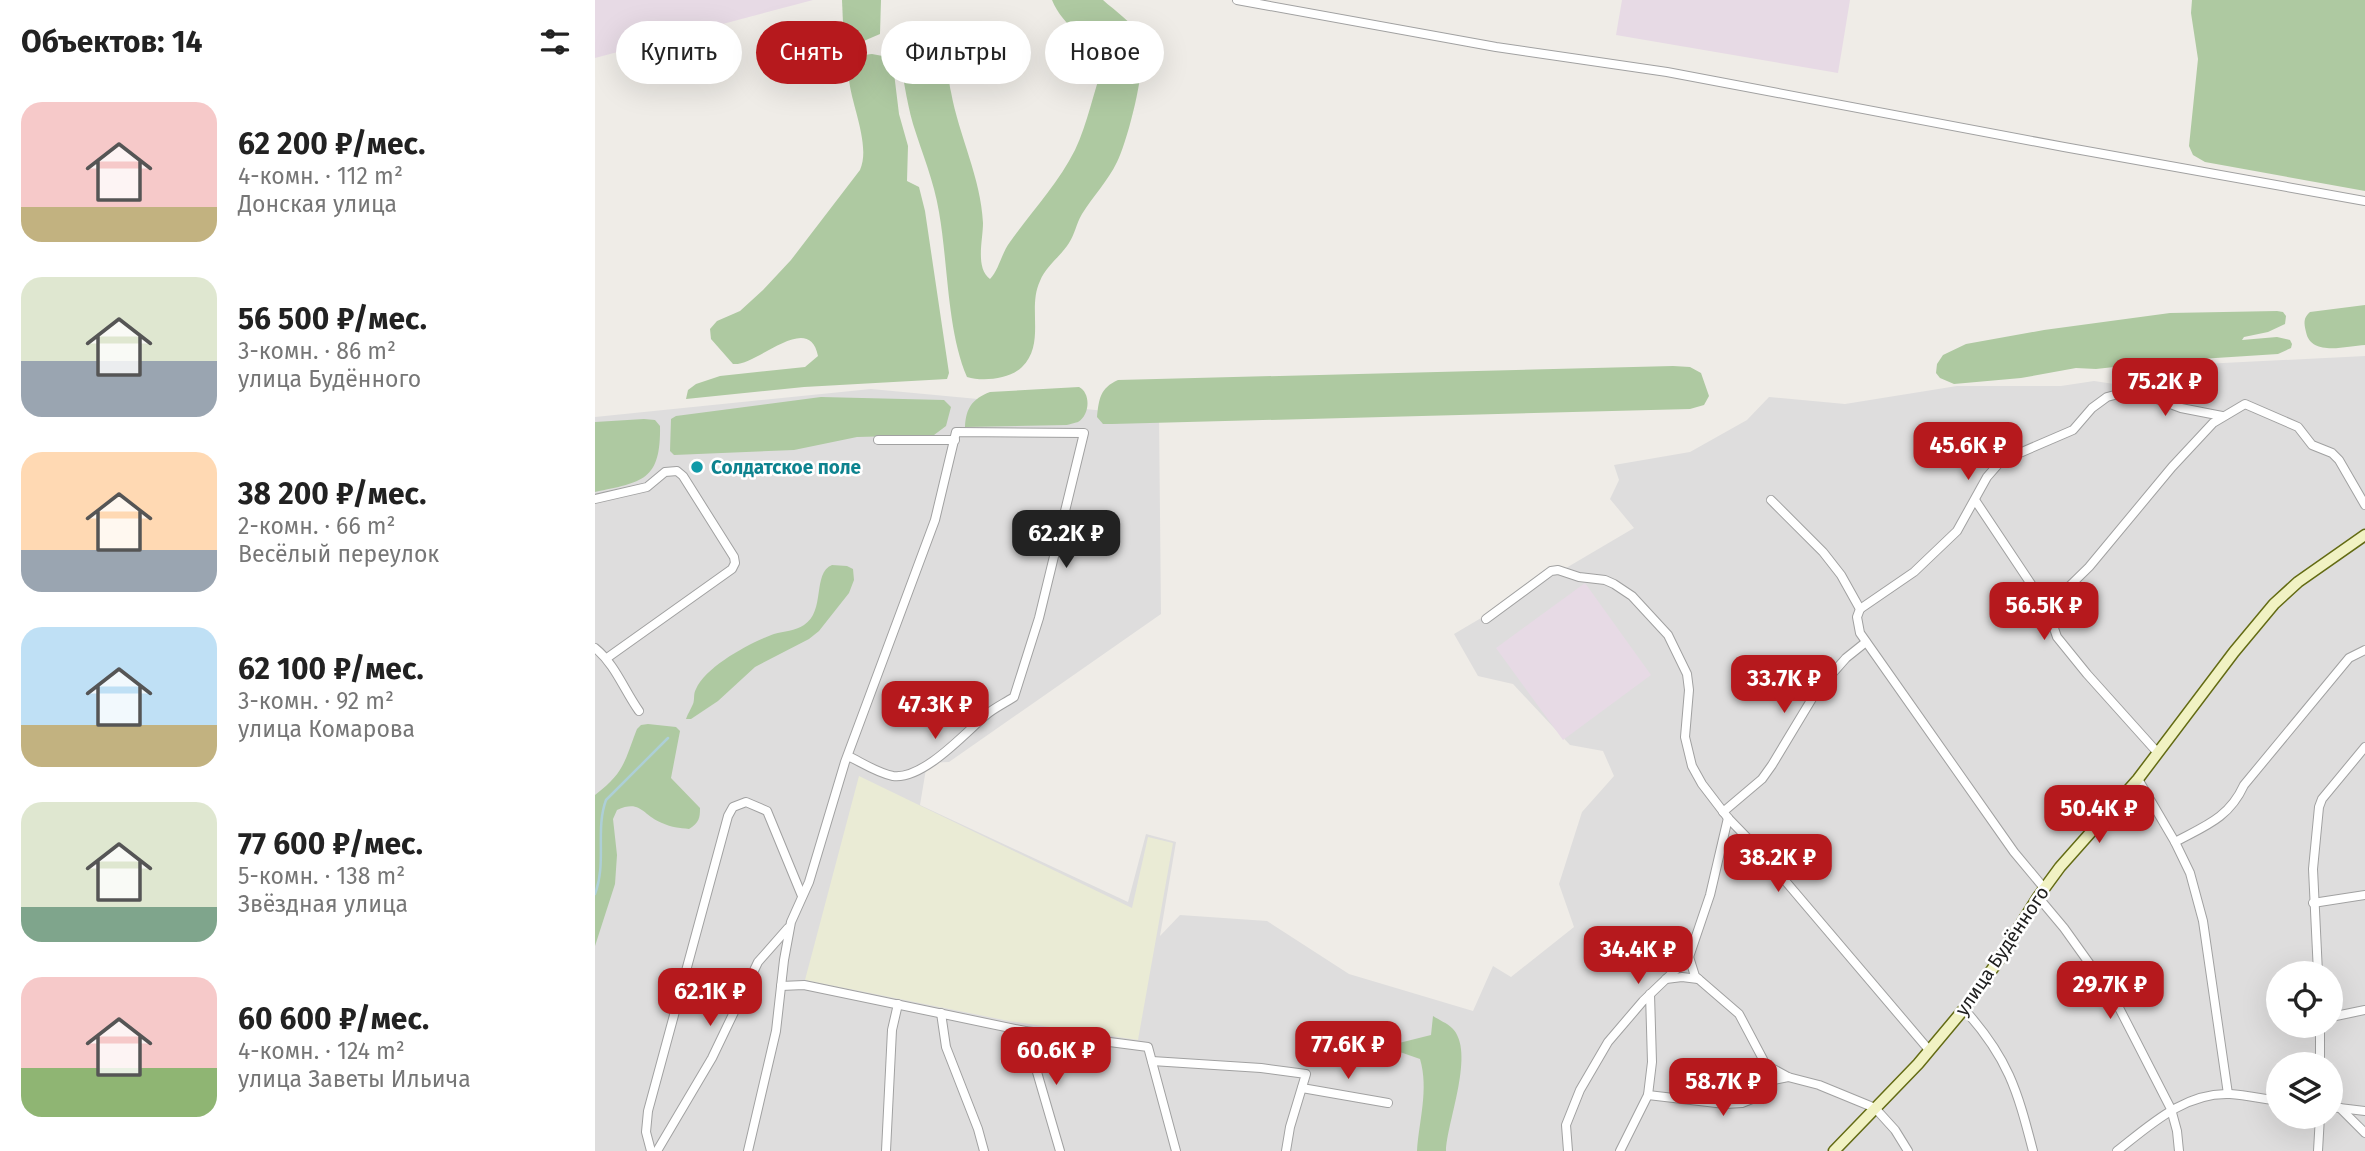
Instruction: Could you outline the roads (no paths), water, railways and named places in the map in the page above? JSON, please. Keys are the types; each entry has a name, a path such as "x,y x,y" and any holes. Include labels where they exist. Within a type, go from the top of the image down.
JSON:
{"main road":[{"name":"улица Будённого","path":"1834,1151 1964,1009 2041,893 2075,848 2138,779 2274,604 2298,582 2365,535"}],"street":[{"path":"1237,0 1496,47 1667,72 2064,148 2365,201"},
{"path":"1860,609 1914,572 1957,531 1987,477 2001,461 2073,430 2092,408 2107,397 2130,391 2181,408 2222,416"},
{"path":"2047,608 2089,567 2172,467 2213,423 2245,404 2298,427 2312,445 2332,453 2339,460 2365,505"},
{"path":"848,755 890,776 909,775 946,752 988,713 1014,697 1039,618 1084,433 878,440"},
{"path":"748,1151 776,1031 790,926 815,864 848,755 935,520 955,436"},
{"path":"595,499 647,487 665,472 677,471 683,476 734,557 735,563 732,569 607,658"},
{"path":"1771,500 1823,552 1841,575 1860,609 1858,625 1866,642 2112,995 2171,1109 2179,1151"},
{"path":"1975,500 2047,608 2057,637 2157,752"},
{"path":"1486,619 1551,571 1558,570 1579,577 1605,580 1632,596 1668,635 1687,674 1689,690 1685,737 1692,766 1702,784 1929,1050"},
{"path":"1568,1151 1566,1125 1580,1090 1608,1042 1689,957 1710,895 1726,815 1762,779 1816,692 1846,658 1866,642"},
{"path":"595,648 607,658 623,689 639,711"},
{"path":"2175,842 2223,817 2237,801 2244,785 2349,657 2365,650"},
{"path":"2317,961 2313,869 2319,807 2322,799 2365,747"},
{"path":"2138,779 2190,873 2203,920 2228,1094"},
{"path":"651,1151 646,1132 648,1111 728,817 733,807 747,802 767,811 802,896"},
{"path":"2313,903 2365,895"},
{"path":"657,1151 712,1058 758,962 790,926"},
{"path":"1689,957 1692,971 1698,979 1739,1014 1766,1065 1788,1077 1819,1085 1875,1108 1895,1130 1908,1151"},
{"path":"1666,979 1698,979"},
{"path":"781,986 804,985 1025,1031 1148,1047 1176,1151"},
{"path":"1620,1151 1648,1095 1652,1062 1650,995"},
{"path":"886,1151 893,1030 898,1004"},
{"path":"1964,1009 1979,1025 2012,1077 2033,1151"},
{"path":"2343,1015 2365,1010"},
{"path":"941,1013 946,1047 984,1151"},
{"path":"1025,1031 1060,1151"},
{"path":"1152,1061 1261,1068 1306,1074 1290,1127 1286,1151"},
{"path":"1648,1095 1725,1104 1742,1103 1752,1099 1765,1082 1788,1077"},
{"path":"1302,1088 1388,1103"},
{"path":"2117,1151 2171,1109 2199,1099 2228,1094 2266,1099"},
{"path":"2343,1109 2365,1111"},
{"path":"2343,1115 2365,1133"},
{"path":"2318,1151 2319,1129"}],"waterway":[{"path":"595,894 600,870 601,823 606,800 668,738"}],"place":[{"name":"Солдатское поле","path":"697,467"}]}
